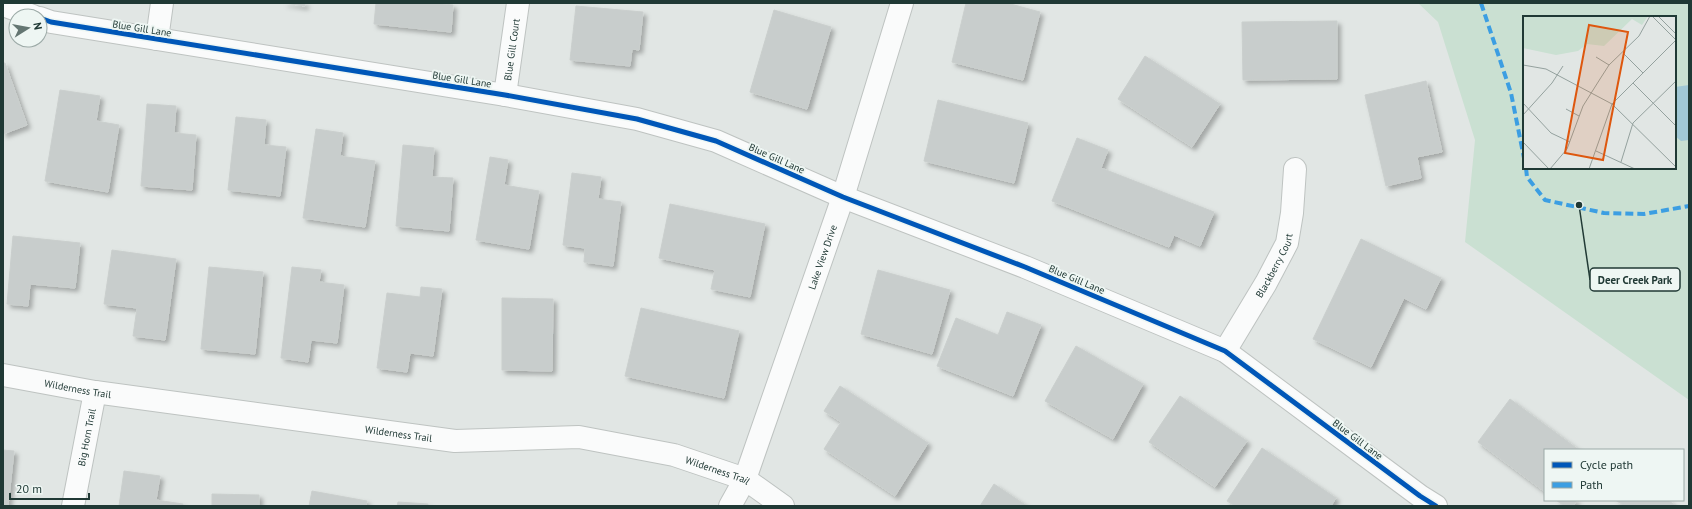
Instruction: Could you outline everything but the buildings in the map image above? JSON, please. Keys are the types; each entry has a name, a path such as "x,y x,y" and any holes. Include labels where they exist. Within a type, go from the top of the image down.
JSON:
{"street":[{"path":"157,39 162,3"},
{"name":"Blue Gill Court","path":"505,95 518,3"},
{"name":"Lake View Drive","path":"730,506 745,479 843,197 902,3"},
{"name":"Blue Gill Lane","path":"48,21 505,95 638,119 716,141 843,197 1025,267 1225,351 1423,503"},
{"name":"Blackberry Court","path":"1225,351 1266,283 1287,243 1292,213 1295,169"},
{"name":"Wilderness Trail","path":"3,374 95,392 456,440 579,437 674,455 745,479 783,506"},
{"name":"Big Horn Trail","path":"73,506 95,392"}],"green space":[{"path":"1418,3 1689,3 1689,400 1465,242 1475,140 1438,22"}],"water":[{"path":"1689,85 1689,140 1681,141 1676,137 1676,87"}],"marked path":[{"path":"1481,3 1511,93 1523,153"},
{"path":"1526,169 1527,177 1545,200 1604,213 1644,214 1689,206"}],"cycle path":[{"path":"48,21 505,95 637,119 716,141 843,197 1025,267 1225,351 1420,496 1436,506"}],"place":[{"name":"Deer Creek Park","path":"1579,205"}]}
